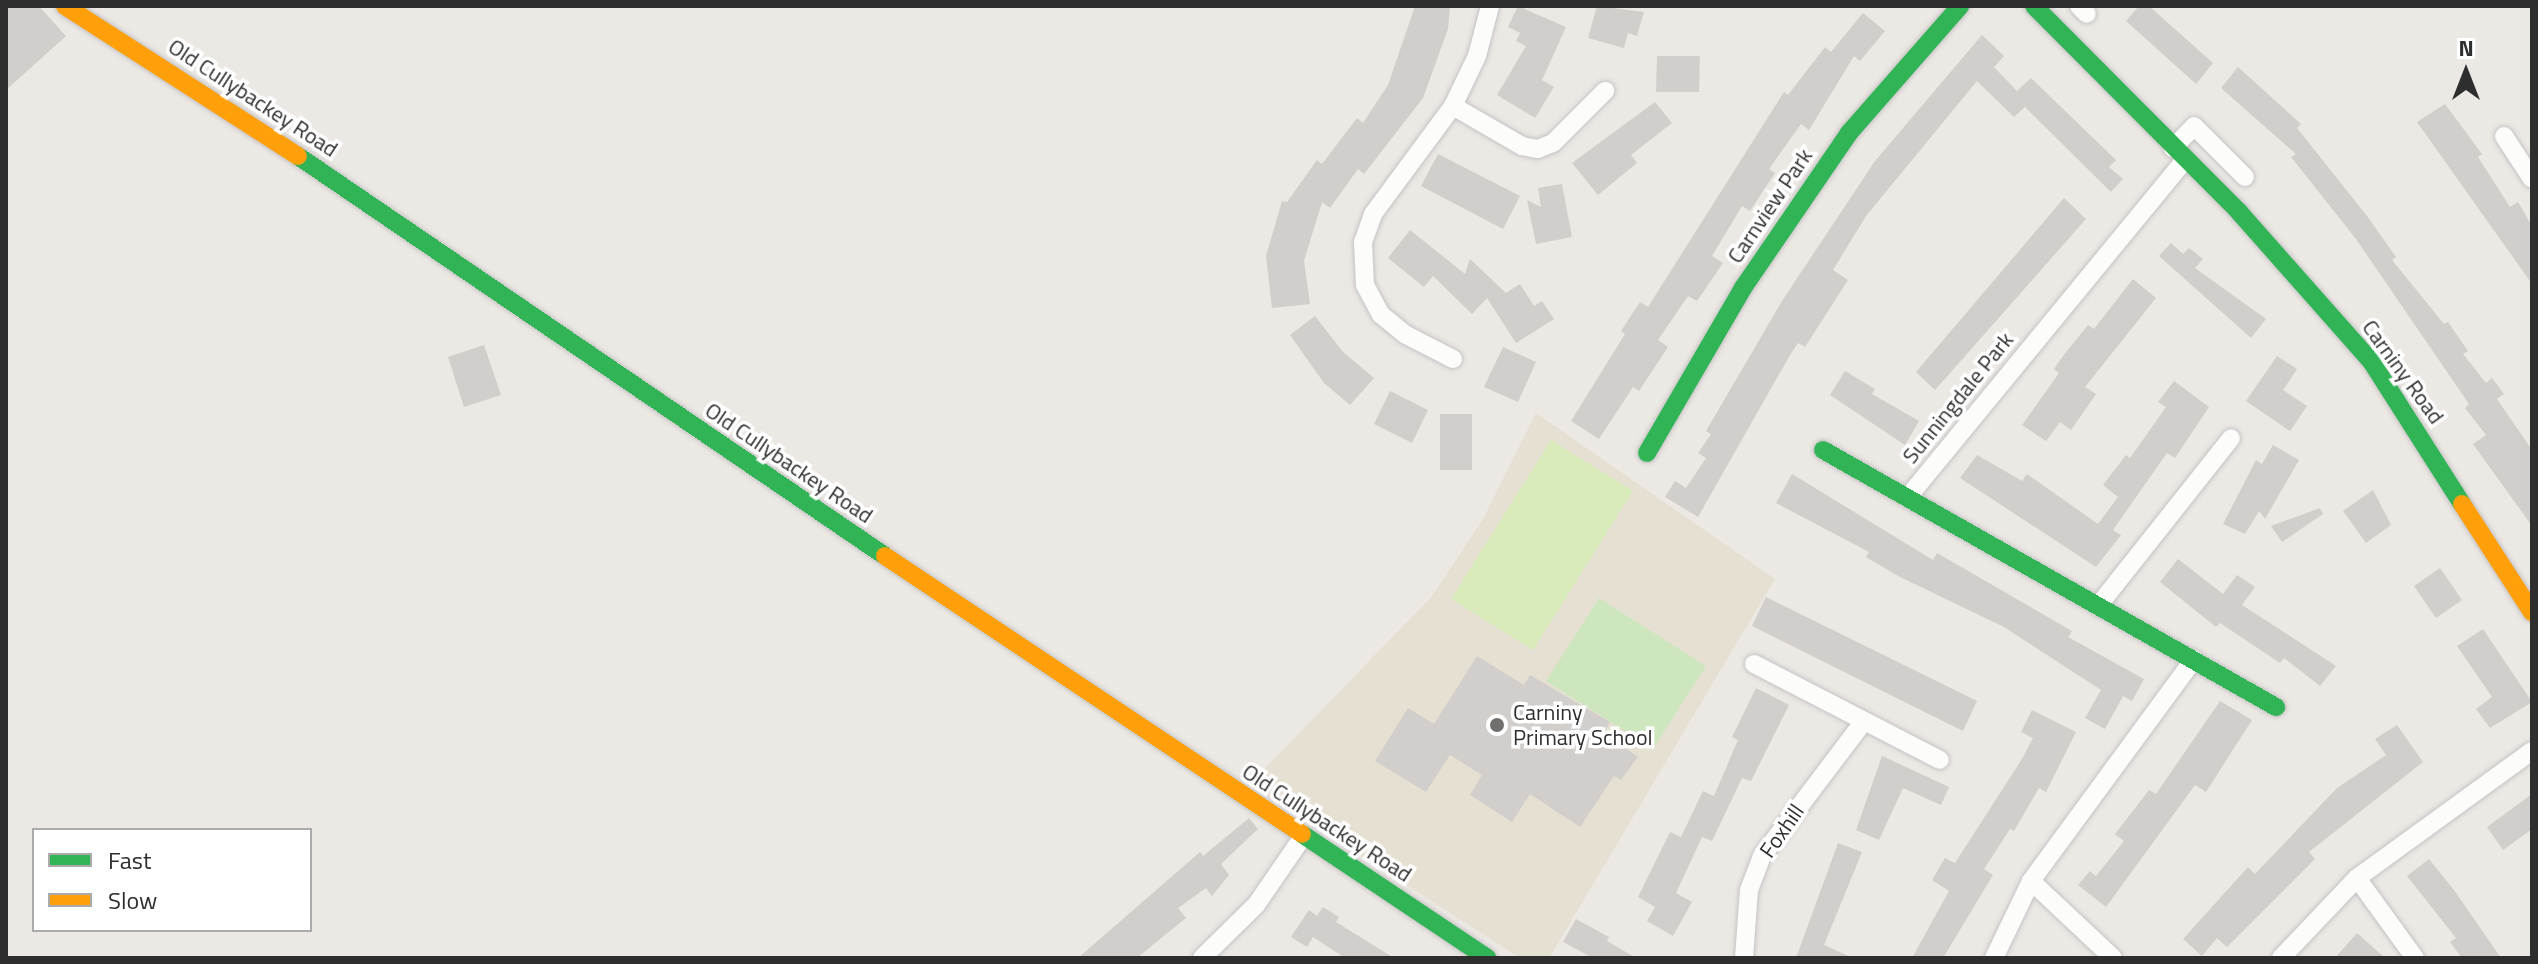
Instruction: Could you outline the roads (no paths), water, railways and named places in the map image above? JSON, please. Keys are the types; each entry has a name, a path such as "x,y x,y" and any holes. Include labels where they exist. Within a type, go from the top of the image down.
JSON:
{"street":[{"name":"Old Cullybackey Road","path":"65,6 329,176 1302,838 1487,958"},
{"path":"1453,359 1386,321 1368,293 1362,257 1373,214 1453,106 1477,56 1490,6"},
{"name":"Carnview Park","path":"1647,453 1743,288 1849,133 1960,6"},
{"name":"Carniny Road","path":"2034,6 2239,212 2371,361 2532,612"},
{"path":"1453,106 1522,146 1538,149 1553,143 1605,91"},
{"path":"2179,154 2194,126 2245,177"},
{"path":"2504,136 2532,179"},
{"name":"Sunningdale Park","path":"2179,154 1908,497 2276,707"},
{"path":"2098,606 2231,438"},
{"path":"1823,450 1908,497"},
{"path":"1994,958 2031,881 2194,659"},
{"path":"1754,664 1940,760"},
{"name":"Foxhill","path":"1744,958 1749,890 1762,856 1864,721"},
{"path":"2281,958 2357,878 2532,751"},
{"path":"1202,958 1256,905 1302,838"},
{"path":"2357,878 2415,958"},
{"path":"2031,881 2113,958"}],"place":[{"name":"Carniny Primary School","path":"1497,725"}]}
